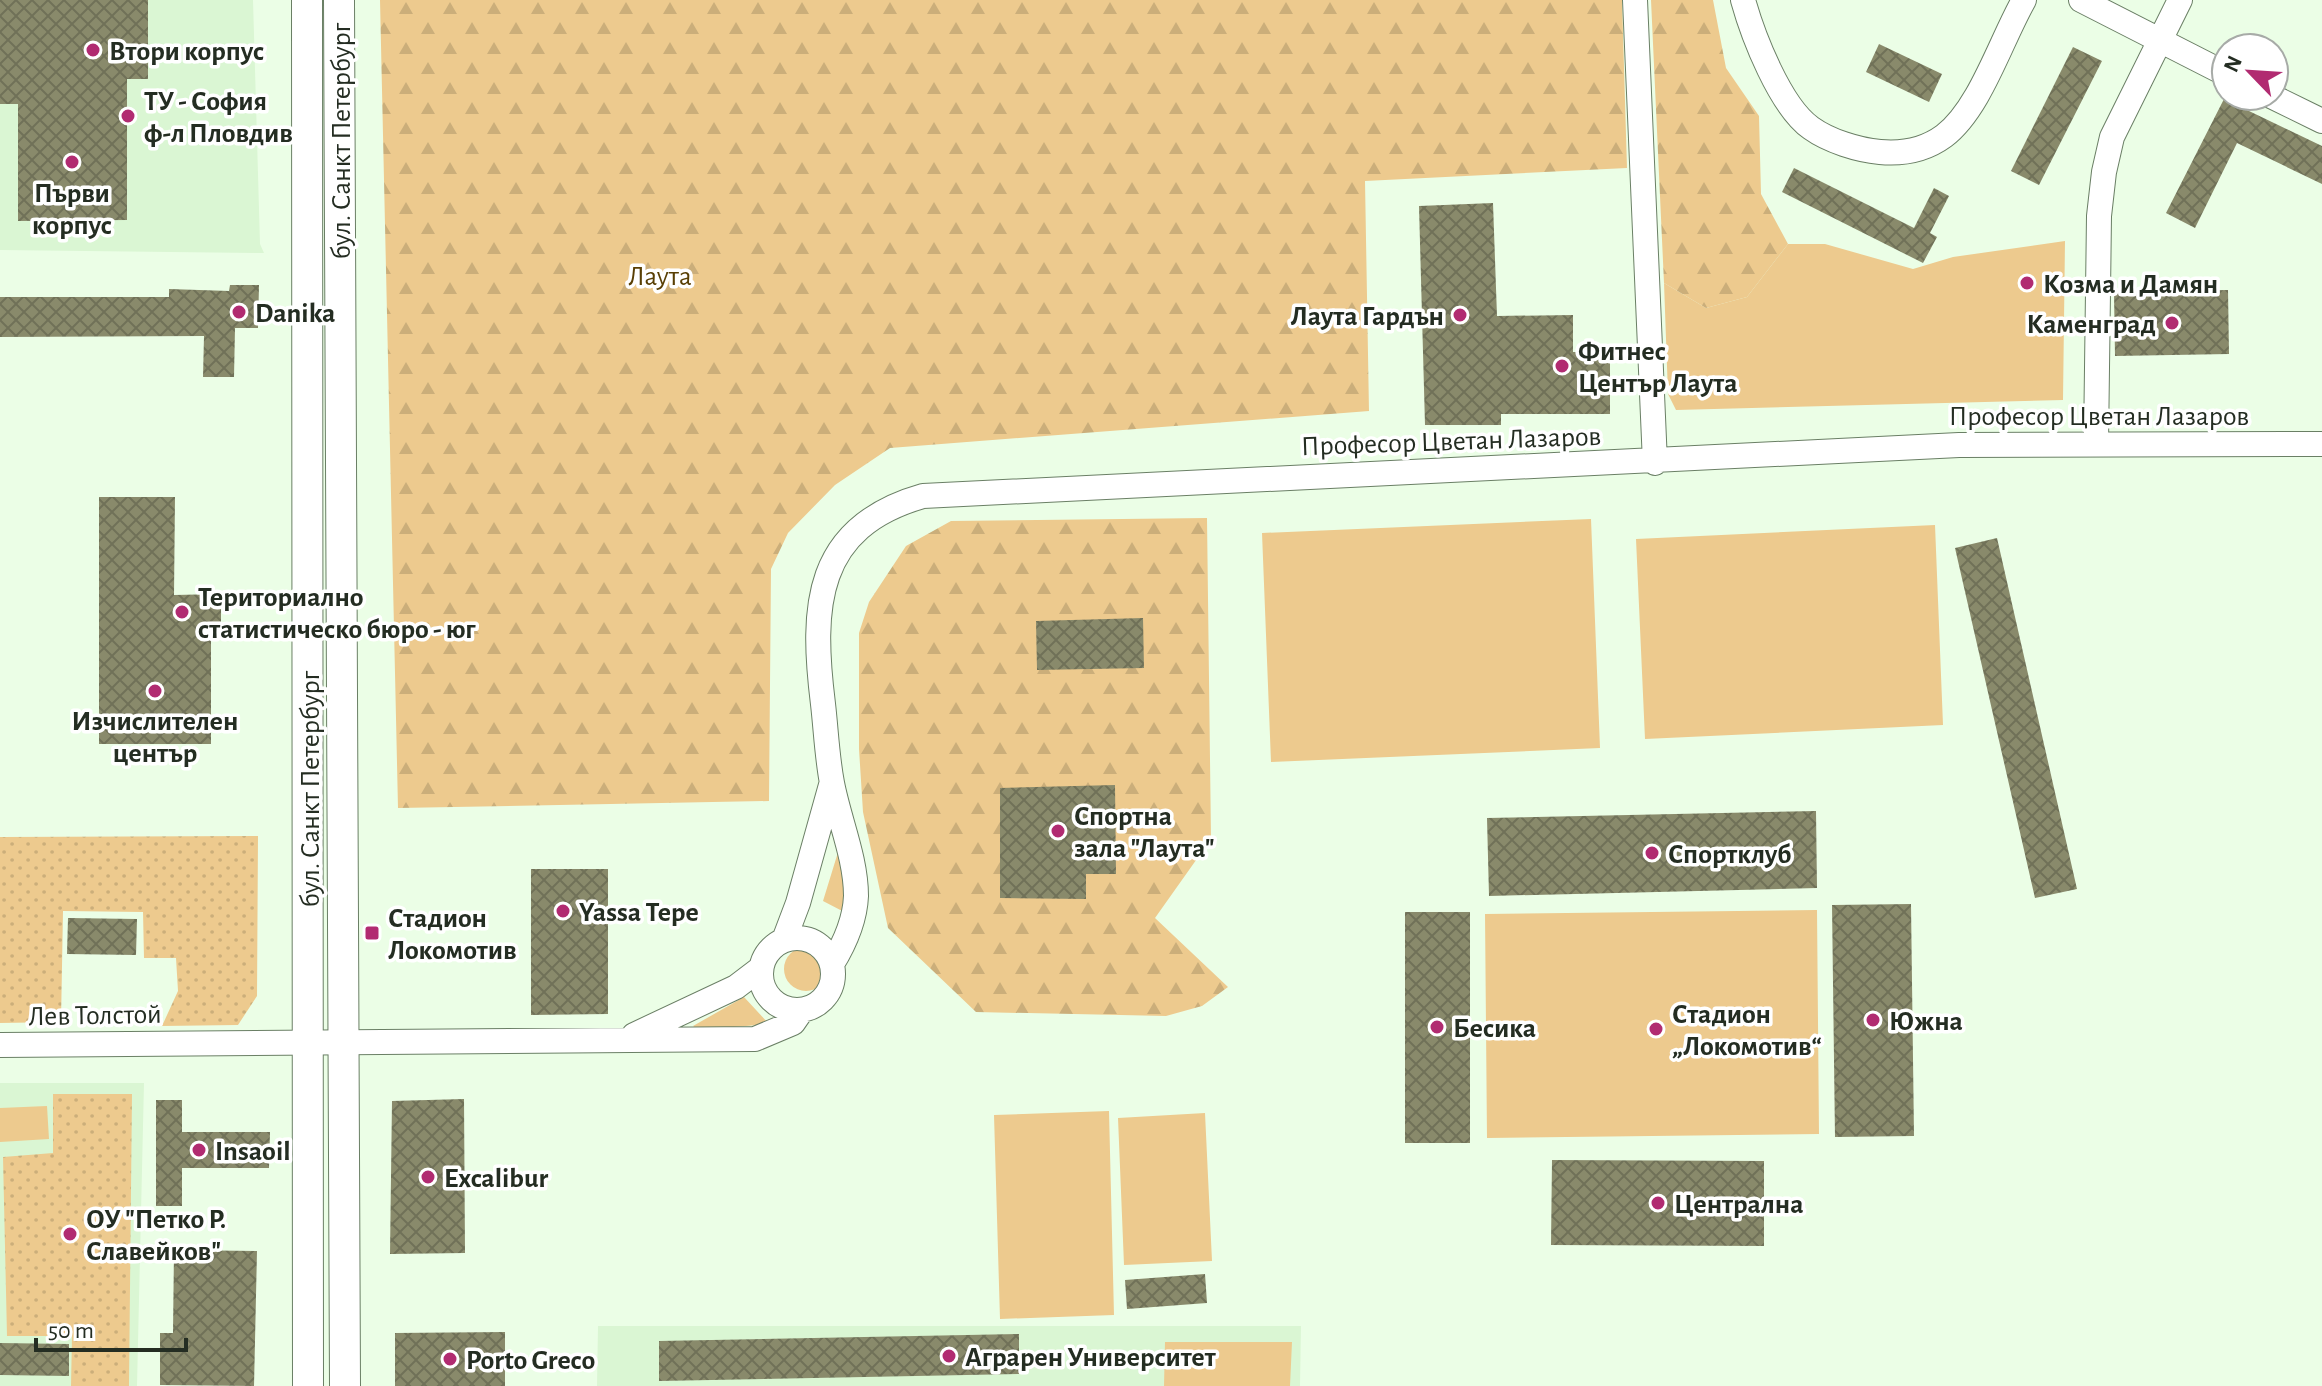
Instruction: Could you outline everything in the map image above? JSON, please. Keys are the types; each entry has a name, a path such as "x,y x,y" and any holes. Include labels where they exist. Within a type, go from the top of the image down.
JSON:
{"main road":[{"name":"бул. Санкт Петербург","path":"307,0 308,1386"},
{"name":"бул. Санкт Петербург","path":"339,0 345,1386"}],"street":[{"path":"1635,0 1655,463"},
{"path":"1743,0 1754,39 1768,66 1811,129 1868,151 1894,153 1917,150 1943,136 1966,114 2024,0"},
{"path":"2081,0 2210,66"},
{"path":"2096,444 2099,216 2104,172 2112,137 2180,0"},
{"path":"2290,105 2322,121"},
{"name":"Професор Цветан Лазаров","path":"832,964 848,931 856,892 832,783 818,667 817,619 823,580 839,549 864,523 892,505 923,496 1500,467 1655,463 1959,445 2322,444"},
{"name":"Професор Цветан Лазаров","path":"784,940 832,783"},
{"path":"344,1042 755,1039 793,1023 802,1010 825,997 834,977 832,964 814,941 794,937 784,940 769,950 761,968 736,987 628,1038"},
{"path":"761,968 764,990 771,999 780,1007 802,1010"},
{"name":"Лев Толстой","path":"0,1045 344,1042"}],"shaded area":[{"name":"ТУ - София ф-л Пловдив","path":"0,0 253,0 260,244 264,253 0,250"},
{"name":"ОУ \"Петко Р. Славейков\"","path":"0,1083 144,1083 137,1386 0,1386"},
{"name":"Аграрен Университет","path":"598,1326 1301,1326 1300,1386 597,1386"}],"green space":[{"name":"Лаута","path":"380,0 1622,0 1627,168 1365,181 1369,411 890,448 835,485 788,533 771,569 769,801 398,808"},
{"path":"1651,0 1713,0 1726,68 1759,116 1761,194 1788,244 1747,297 1706,308 1664,283"},
{"path":"2065,241 2063,400 1676,410 1668,394 1664,283 1706,308 1747,297 1788,244 1825,244 1913,269 1953,257"},
{"path":"1207,518 1211,839 1155,918 1228,987 1202,1006 1166,1016 976,1012 888,928 863,812 859,749 859,633 869,602 906,546 951,521"},
{"path":"1591,519 1600,748 1271,762 1262,533"},
{"path":"1935,525 1943,725 1645,739 1636,539"},
{"path":"258,836 257,996 238,1025 162,1026 178,991 176,958 144,958 143,912 63,911 61,1022 0,1023 0,837"},
{"path":"839,849 848,914 823,901"},
{"path":"1817,910 1819,1134 1487,1138 1485,914"},
{"path":"806,947 821,954 828,969 821,984 806,991 791,984 784,969 791,954"},
{"path":"744,997 769,1024 698,1030 693,1026"},
{"name":"ОУ \"Петко Р. Славейков\"","path":"53,1094 132,1094 129,1386 71,1386 72,1336 7,1336 3,1157 53,1153"},
{"path":"47,1106 49,1139 0,1142 0,1108"},
{"path":"1109,1111 1114,1315 1000,1319 994,1115"},
{"path":"1205,1113 1212,1261 1124,1265 1118,1118"},
{"path":"1165,1342 1292,1342 1290,1386 1164,1386"}],"building":[{"path":"0,0 148,0 148,79 127,79 127,220 18,221 18,104 0,104"},
{"path":"1879,44 1942,74 1929,102 1866,72"},
{"path":"2073,47 2102,61 2039,185 2011,171"},
{"path":"2217,112 2251,112 2322,146 2322,184 2237,143 2195,228 2166,213"},
{"path":"1794,168 1914,228 1934,188 1949,196 1930,233 1937,237 1923,263 1782,192"},
{"name":"Лаута Гардън","path":"1493,203 1497,316 1573,315 1573,352 1610,352 1610,414 1501,414 1501,425 1425,425 1419,206"},
{"path":"230,285 259,285 258,328 235,328 234,377 203,377 204,336 0,337 0,297 169,297 169,289 229,291"},
{"name":"Каменград","path":"2228,290 2229,354 2115,356 2114,292"},
{"name":"Изчислителен център","path":"99,497 175,497 174,595 221,594 221,638 211,638 211,744 99,744"},
{"path":"1997,538 2077,889 2035,898 1955,548"},
{"path":"1143,618 1144,668 1037,670 1036,621"},
{"name":"Спортна зала \"Лаута\"","path":"1115,785 1116,874 1086,874 1086,899 1000,898 1000,788"},
{"name":"Спортклуб","path":"1816,811 1817,888 1489,896 1487,818"},
{"path":"531,869 608,869 608,1014 531,1015"},
{"name":"Южна","path":"1911,904 1914,1136 1835,1137 1832,905"},
{"name":"Бесика","path":"1405,912 1470,912 1470,1143 1405,1143"},
{"path":"68,918 137,919 136,955 67,954"},
{"name":"Excalibur","path":"464,1099 465,1253 390,1254 392,1101"},
{"path":"156,1100 182,1100 182,1132 270,1132 269,1168 182,1168 182,1206 156,1206"},
{"name":"Централна","path":"1552,1160 1764,1161 1764,1246 1551,1245"},
{"path":"174,1250 257,1251 254,1386 160,1385 160,1333 173,1333"},
{"path":"1205,1274 1207,1303 1127,1309 1125,1280"},
{"name":"Porto Greco","path":"505,1332 505,1386 395,1386 395,1333"},
{"path":"1019,1334 1019,1374 659,1381 659,1341"},
{"path":"0,1343 69,1344 69,1376 0,1375"}],"place":[{"name":"Втори корпус","path":"93,50"},
{"name":"ТУ - София ф-л Пловдив","path":"128,116"},
{"name":"Първи корпус","path":"72,162"},
{"name":"Козма и Дамян","path":"2027,283"},
{"name":"Danika","path":"239,312"},
{"name":"Лаута Гардън","path":"1460,315"},
{"name":"Каменград","path":"2172,323"},
{"name":"Фитнес Център Лаута","path":"1562,366"},
{"name":"Териториално статистическо бюро - юг","path":"182,612"},
{"name":"Изчислителен център","path":"155,691"},
{"name":"Спортна зала \"Лаута\"","path":"1058,831"},
{"name":"Спортклуб","path":"1652,853"},
{"name":"Yassa Tepe","path":"563,911"},
{"name":"Стадион Локомотив","path":"372,933"},
{"name":"Южна","path":"1873,1020"},
{"name":"Бесика","path":"1437,1027"},
{"name":"Стадион „Локомотив“","path":"1656,1029"},
{"name":"Insaoil","path":"199,1150"},
{"name":"Excalibur","path":"428,1177"},
{"name":"Централна","path":"1658,1203"},
{"name":"ОУ \"Петко Р. Славейков\"","path":"70,1234"},
{"name":"Аграрен Университет","path":"949,1356"},
{"name":"Porto Greco","path":"450,1359"}]}
